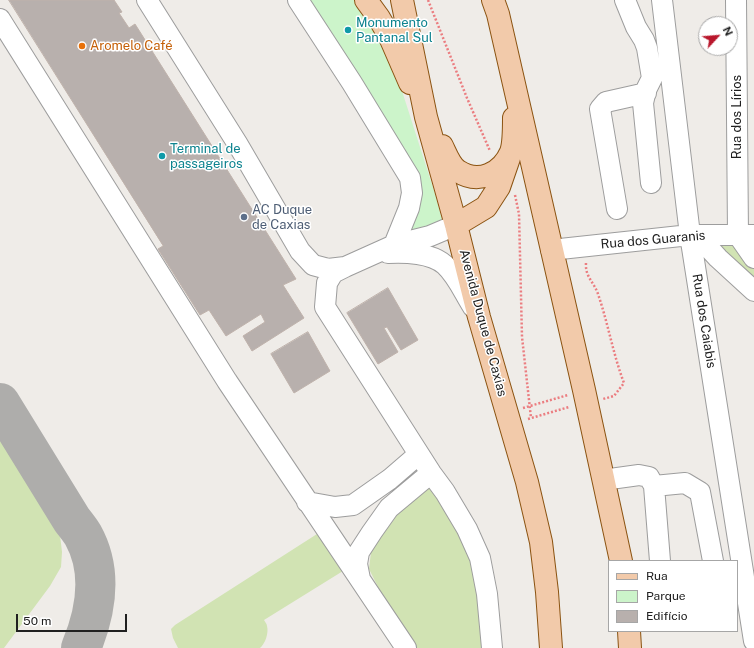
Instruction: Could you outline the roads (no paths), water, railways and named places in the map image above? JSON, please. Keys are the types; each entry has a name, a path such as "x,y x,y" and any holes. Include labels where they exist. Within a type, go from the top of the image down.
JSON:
{"main road":[{"path":"366,0 380,18 426,117 450,162 458,171 469,176 479,178 490,175 501,167 511,152"},
{"name":"Avenida Duque de Caxias","path":"402,0 426,117 456,225 479,317 527,482 541,542 547,592 550,648"},
{"path":"497,5 511,74 585,396 621,560"},
{"path":"456,225 486,207 499,187 511,152 514,127 511,74"},
{"path":"629,632 630,648"}],"street":[{"path":"146,0 237,143 300,251 313,265 328,269 345,267"},
{"path":"159,20 164,0"},
{"path":"298,0 352,83 410,178 412,194 409,208 386,249"},
{"path":"625,0 636,27 648,48 652,78 643,103 651,183"},
{"name":"Rua dos Caiabis","path":"662,0 693,235 754,641"},
{"name":"Rua dos Lírios","path":"736,0 746,235"},
{"path":"0,19 226,380 406,648"},
{"path":"617,208 600,109 606,102 646,93"},
{"path":"456,225 430,236 386,249 333,273 327,283 325,307 431,473 445,492 467,529 480,558 487,594 492,648"},
{"path":"693,235 754,291"},
{"name":"Rua dos Guaranis","path":"551,250 693,235 746,235"},
{"path":"746,235 754,258"},
{"path":"386,249 429,257 444,264 455,277 479,317"},
{"path":"308,502 334,507 353,505 390,479 419,454"},
{"path":"360,579 357,564 359,552 372,532 389,508 431,473"},
{"path":"603,480 639,475 649,477 654,486 660,560"},
{"path":"654,486 685,483 700,492 713,560"},
{"path":"353,505 364,516 372,532"}],"place":[{"name":"Monumento Pantanal Sul","path":"348,30"},
{"name":"Aromelo Café","path":"82,46"},
{"name":"Terminal de passageiros","path":"162,156"},
{"name":"AC Duque de Caxias","path":"244,217"}]}
